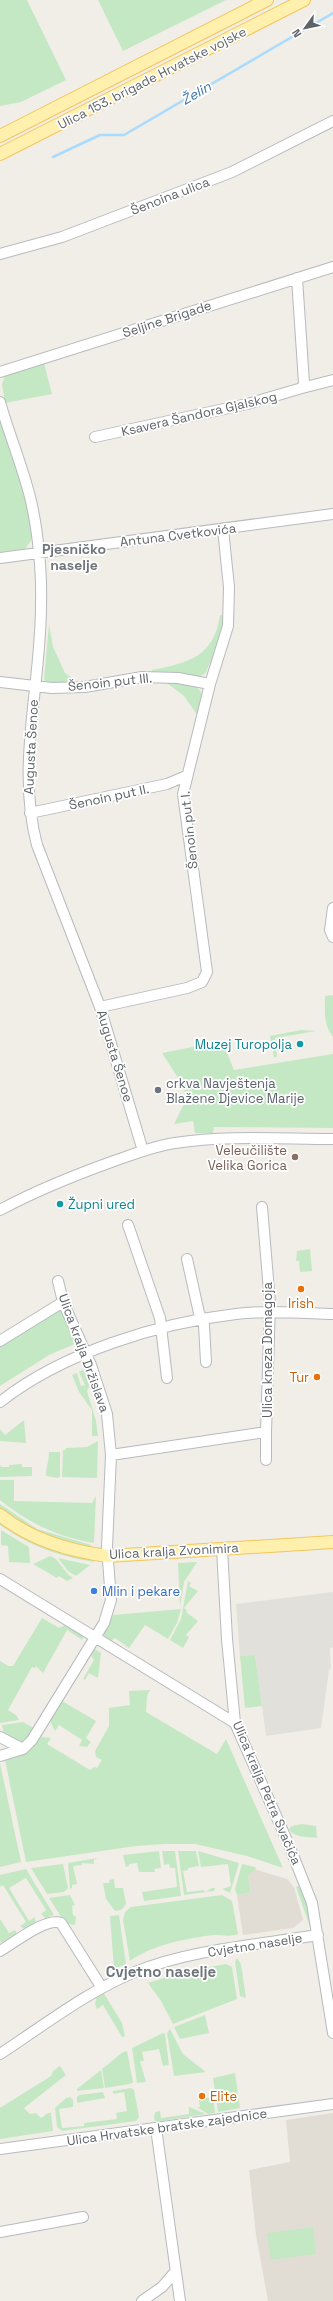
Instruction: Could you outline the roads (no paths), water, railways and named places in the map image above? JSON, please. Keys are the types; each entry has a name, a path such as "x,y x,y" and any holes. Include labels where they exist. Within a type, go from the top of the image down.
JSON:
{"main road":[{"name":"Ulica 153. brigade Hrvatske vojske","path":"0,136 267,0"},
{"name":"Ulica 153. brigade Hrvatske vojske","path":"0,154 304,0"},
{"name":"Ulica kralja Zvonimira","path":"0,1515 20,1530 38,1538 83,1552 108,1556 333,1542"}],"street":[{"name":"Šenoina ulica","path":"0,254 62,237 232,172 333,121"},
{"name":"Seljine Brigade","path":"0,372 333,266"},
{"path":"297,278 304,383 302,388"},
{"name":"Ksavera Šandora Gjalskog","path":"95,437 247,404 333,380"},
{"name":"Augusta Šenoe","path":"0,402 30,498 38,553 41,610 28,758 30,813 37,845 100,1007 143,1151"},
{"name":"Antuna Cvetkovića","path":"0,558 333,514"},
{"name":"Šenoin put I.","path":"100,1007 187,988 197,985 205,978 206,960 183,805 186,776 210,684 225,638 229,613 229,587 223,529"},
{"name":"Šenoin put III.","path":"0,682 35,687 85,687 142,677 178,678 210,684"},
{"name":"Šenoin put II.","path":"30,813 167,784 186,776"},
{"path":"333,908 330,930 333,937"},
{"path":"0,1210 44,1188 143,1151 174,1143 205,1140 333,1139"},
{"name":"Ulica kneza Domagoja","path":"111,1454 266,1432 270,1312 262,1207"},
{"path":"128,1225 163,1328 167,1378"},
{"path":"187,1259 199,1313 202,1319 206,1362"},
{"name":"Ulica kralja Držislava","path":"23,1749 32,1740 41,1727 96,1638 110,1607 111,1591 108,1556 111,1454 105,1406 86,1353 63,1302 58,1281"},
{"path":"0,1341 63,1302"},
{"path":"0,1402 39,1376 86,1353 163,1328 202,1319 237,1314 270,1312 333,1314"},
{"path":"266,1432 266,1460"},
{"name":"Ulica kralja Petra Svačića","path":"222,1549 227,1639 235,1723 304,1880 312,1903 333,2033"},
{"path":"0,1579 235,1723"},
{"path":"0,1737 23,1749"},
{"path":"0,1756 23,1749"},
{"path":"0,1951 44,1924 56,1921 61,1923 102,1988"},
{"name":"Cvjetno naselje","path":"0,2054 102,1988 135,1972 195,1954 318,1935"},
{"name":"Ulica Hrvatske bratske zajednice","path":"0,2149 333,2104"},
{"path":"156,2128 180,2301"},
{"path":"0,2232 83,2217"},
{"path":"142,2301 162,2287 175,2272"}],"waterway":[{"name":"Želin","path":"53,157 100,135 124,135 333,13"}],"place":[{"name":"Muzej Turopolja","path":"300,1044"},
{"name":"crkva Navještenja Blažene Djevice Marije","path":"158,1090"},
{"name":"Veleučilište Velika Gorica","path":"295,1157"},
{"name":"Župni ured","path":"60,1204"},
{"name":"Irish","path":"301,1289"},
{"name":"Tur","path":"317,1377"},
{"name":"Mlin i pekare","path":"94,1591"},
{"name":"Elite","path":"202,2096"}],"district":[{"name":"Pjesničko naselje","path":"74,558"},
{"name":"Cvjetno naselje","path":"161,1971"}]}
